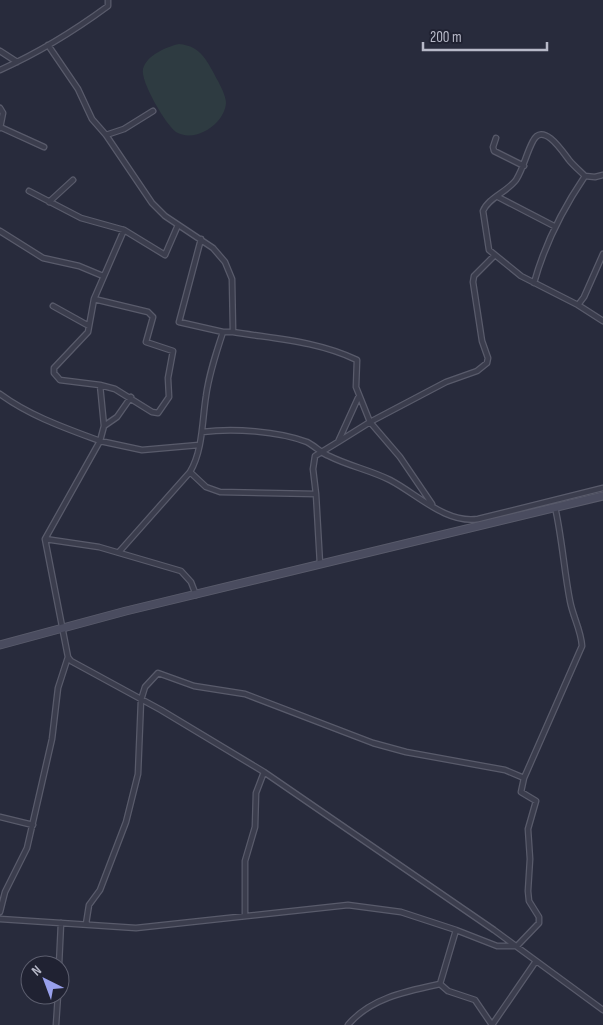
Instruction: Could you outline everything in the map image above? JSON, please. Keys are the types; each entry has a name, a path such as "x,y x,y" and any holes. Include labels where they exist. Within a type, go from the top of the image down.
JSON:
{"main road":[{"path":"0,645 320,564 603,496"}],"street":[{"path":"0,70 48,46 108,6 108,0"},
{"path":"48,46 78,89 92,119 106,135 152,203 178,226 213,248 230,271 234,303 234,332"},
{"path":"0,51 17,62"},
{"path":"0,108 3,114 0,127 44,147"},
{"path":"106,135 124,129 153,111"},
{"path":"603,175 595,178 586,176 554,140 546,135 539,135 534,138 524,166 510,187 486,205 483,211 489,250 534,283 578,305 603,321"},
{"path":"496,138 493,147 494,152 524,166"},
{"path":"534,283 541,257 554,226 586,176"},
{"path":"49,202 73,180"},
{"path":"29,190 49,202 88,220 124,230 165,255 178,226"},
{"path":"498,197 554,226"},
{"path":"94,299 148,312 153,317 146,342 173,351 168,378 169,397 161,411 155,414 131,397 111,387 60,380 54,372 58,364 85,337 94,299 124,230"},
{"path":"0,231 43,258 79,266 103,276"},
{"path":"201,239 179,322 223,332 293,339 323,346 357,360 359,363 355,381 358,398 370,422 400,457 432,505"},
{"path":"578,305 584,297 603,254"},
{"path":"320,564 313,462 315,456 370,422 446,382 477,371 487,363 488,358 482,341 473,282 474,276 495,255"},
{"path":"53,306 89,326"},
{"path":"119,552 190,472 197,458 206,393 223,332"},
{"path":"0,912 5,892 27,848 52,739 58,688 68,657 45,539 100,441 104,426 100,385"},
{"path":"0,394 19,408 100,441 142,450 199,445"},
{"path":"104,426 117,417 131,397"},
{"path":"338,442 358,398"},
{"path":"202,432 227,430 258,432 307,442 329,456 392,481 449,516 468,520 603,488"},
{"path":"190,472 206,487 220,492 316,494"},
{"path":"0,919 136,928 348,905 400,912 456,930 497,946 517,946 539,923 539,917 529,902 528,891 530,859 528,829 536,801 521,792 524,778 582,646 582,633 572,609 555,507"},
{"path":"45,539 119,552 180,571 191,582 196,595"},
{"path":"68,657 75,665 204,734 264,772 517,946 603,1010"},
{"path":"86,924 89,905 100,890 132,802 138,774 141,700 145,687 158,673 194,686 245,694 373,743 406,752 505,770 524,778"},
{"path":"245,916 245,862 255,826 256,793 264,772"},
{"path":"0,817 33,825"},
{"path":"60,955 62,923"},
{"path":"440,984 456,930"},
{"path":"440,984 448,991 475,1000 492,1025 536,961"},
{"path":"348,1025 368,1006 382,1000 440,984"},
{"path":"56,1025 57,1005"}],"shaded area":[{"path":"179,44 193,48 203,56 224,93 226,102 221,118 213,126 198,134 181,134 172,128 149,92 143,75 143,69 148,60 168,47"}]}
